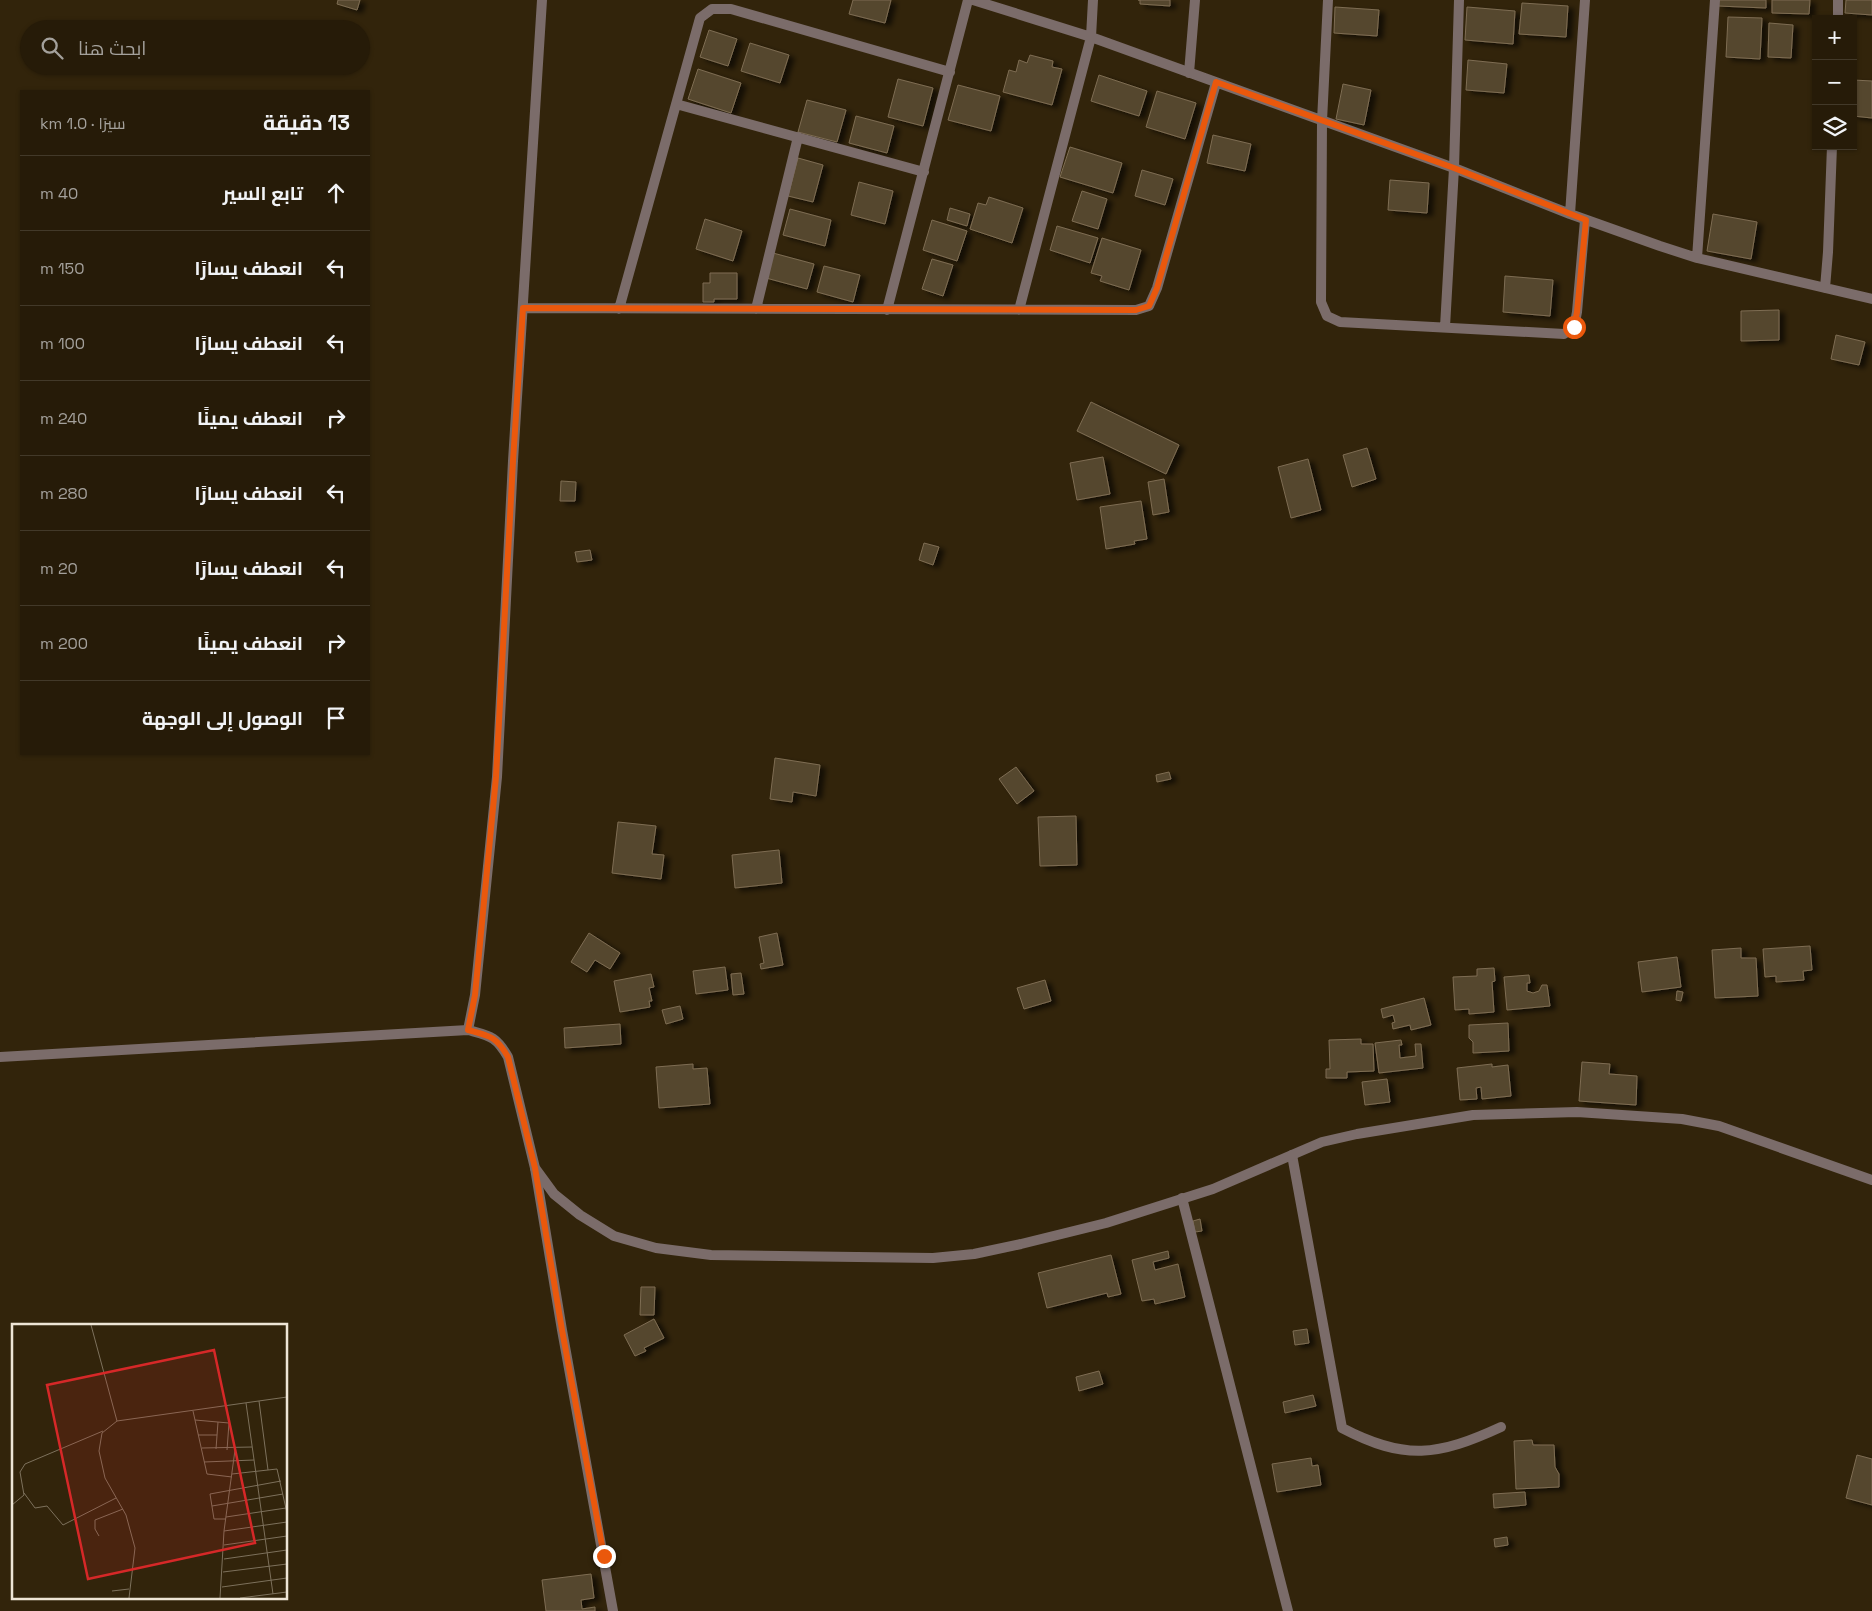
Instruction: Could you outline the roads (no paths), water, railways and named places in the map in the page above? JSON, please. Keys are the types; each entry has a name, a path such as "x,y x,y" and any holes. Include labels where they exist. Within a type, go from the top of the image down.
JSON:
{"street":[{"path":"468,1030 475,995 496,777 513,461 542,0"},
{"path":"887,310 968,0"},
{"path":"973,0 1091,37 1454,168 1586,220 1697,258 1872,299"},
{"path":"1019,310 1091,37 1093,0"},
{"path":"1189,73 1195,0"},
{"path":"1328,0 1322,121 1321,302 1327,316 1340,322 1564,334 1574,327 1577,312 1586,220"},
{"path":"1445,327 1454,168 1459,0"},
{"path":"1570,214 1585,0"},
{"path":"1697,258 1715,0"},
{"path":"1838,0 1838,15"},
{"path":"619,309 700,18 712,9 731,10 950,72"},
{"path":"523,308 1136,310 1149,306 1157,288 1216,82"},
{"path":"676,104 924,172"},
{"path":"756,309 798,137"},
{"path":"1824,288 1828,252 1832,150"},
{"path":"0,1057 468,1030 486,1035 500,1043 508,1057 535,1168 562,1330 614,1611"},
{"path":"535,1168 554,1194 580,1215 614,1236 656,1248 711,1255 933,1258 974,1254 1106,1223 1213,1189 1322,1142 1357,1134 1473,1116 1577,1112 1682,1119 1719,1126 1872,1180"},
{"path":"1292,1155 1342,1428 1363,1439 1398,1450 1428,1452 1472,1441 1501,1427"},
{"path":"1182,1198 1288,1611"}]}
